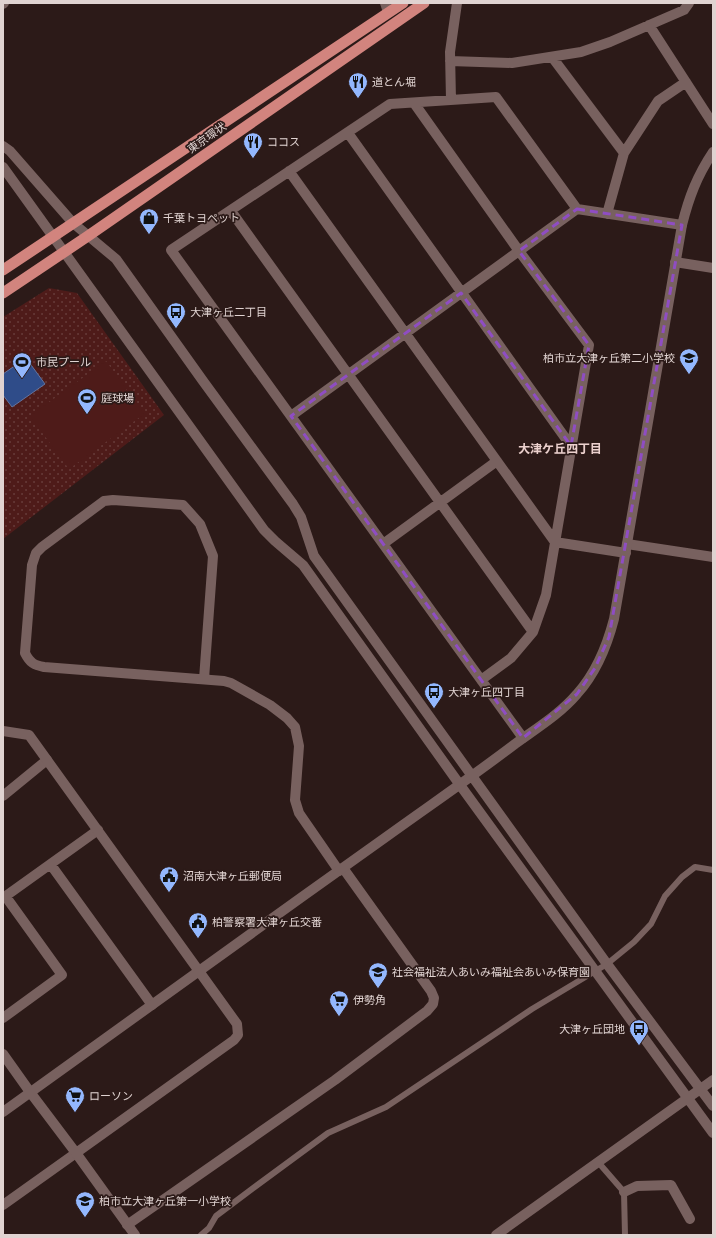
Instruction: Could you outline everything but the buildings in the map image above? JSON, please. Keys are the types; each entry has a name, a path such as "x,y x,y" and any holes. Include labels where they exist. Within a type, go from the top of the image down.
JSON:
{"highway":[{"name":"東京環状","path":"3,270 387,8 403,3"},
{"name":"東京環状","path":"3,292 88,236 424,3"}],"street":[{"path":"452,100 450,60 457,3"},
{"path":"450,60 512,63 581,52 610,42 684,10 689,3"},
{"path":"649,25 713,124"},
{"path":"552,57 624,153"},
{"path":"607,214 624,153 658,101 686,82"},
{"path":"523,738 171,250 390,104 496,97 577,209 682,225"},
{"path":"414,103 519,251 589,345 546,595 533,632 511,658 481,680"},
{"path":"348,133 571,446"},
{"path":"3,146 10,151 74,222 88,236 116,259 301,517 314,556 607,964 713,1106"},
{"path":"3,1112 473,776 566,704 587,682 609,637 614,619 682,225 695,183 713,152"},
{"path":"3,167 264,530 303,565 460,785 713,1133"},
{"path":"289,171 555,542 713,557"},
{"path":"291,416 577,209"},
{"path":"231,211 533,632"},
{"path":"675,262 713,268"},
{"path":"383,544 497,461"},
{"path":"127,1224 335,1080 427,1011 433,1004 434,998 431,990 299,812 295,800 299,746 295,728 287,718 270,705 231,683 204,679 44,667 29,662 25,653 32,566 36,553 48,542 104,501 113,500 183,505 200,524 213,556 204,679"},
{"path":"3,731 29,735 237,1024 238,1035 234,1040 3,1205"},
{"path":"3,796 47,760"},
{"path":"3,1018 62,975 4,898 98,830"},
{"path":"51,865 152,1005"},
{"path":"3,1054 135,1235"},
{"path":"496,1235 713,1080"},
{"path":"624,1192 637,1186 670,1185 690,1219"}],"lane":[{"path":"201,1235 209,1228 216,1216 328,1133 386,1107 532,1009 607,964 634,942 651,924 665,896 682,876 695,867 713,870"},
{"path":"598,1162 624,1192 625,1235"}],"highlighted area":[{"path":"577,209 682,225 609,637 595,668 577,694 523,738 291,416 461,293 571,446 589,345 519,251"}],"shaded area":[{"path":"49,288 77,293 164,415 3,539 3,317"},
{"name":"庭球場","path":"106,361 144,414 69,469 30,416"}],"water":[{"name":"市民プール","path":"26,358 45,384 12,407 3,395 3,374"}],"place":[{"name":"道とん堀","path":"358,99"},
{"name":"ココス","path":"253,159"},
{"name":"千葉トヨペット","path":"149,235"},
{"name":"大津ヶ丘二丁目","path":"176,329"},
{"name":"柏市立大津ヶ丘第二小学校","path":"689,375"},
{"name":"市民プール","path":"22,379"},
{"name":"庭球場","path":"87,415"},
{"name":"大津ヶ丘四丁目","path":"434,709"},
{"name":"沼南大津ヶ丘郵便局","path":"169,893"},
{"name":"柏警察署大津ヶ丘交番","path":"198,939"},
{"name":"社会福祉法人あいみ福祉会あいみ保育園","path":"378,989"},
{"name":"伊勢角","path":"339,1017"},
{"name":"大津ヶ丘団地","path":"639,1046"},
{"name":"ローソン","path":"75,1113"},
{"name":"柏市立大津ヶ丘第一小学校","path":"85,1218"}],"district":[{"name":"大津ケ丘四丁目","path":"560,449"}]}
